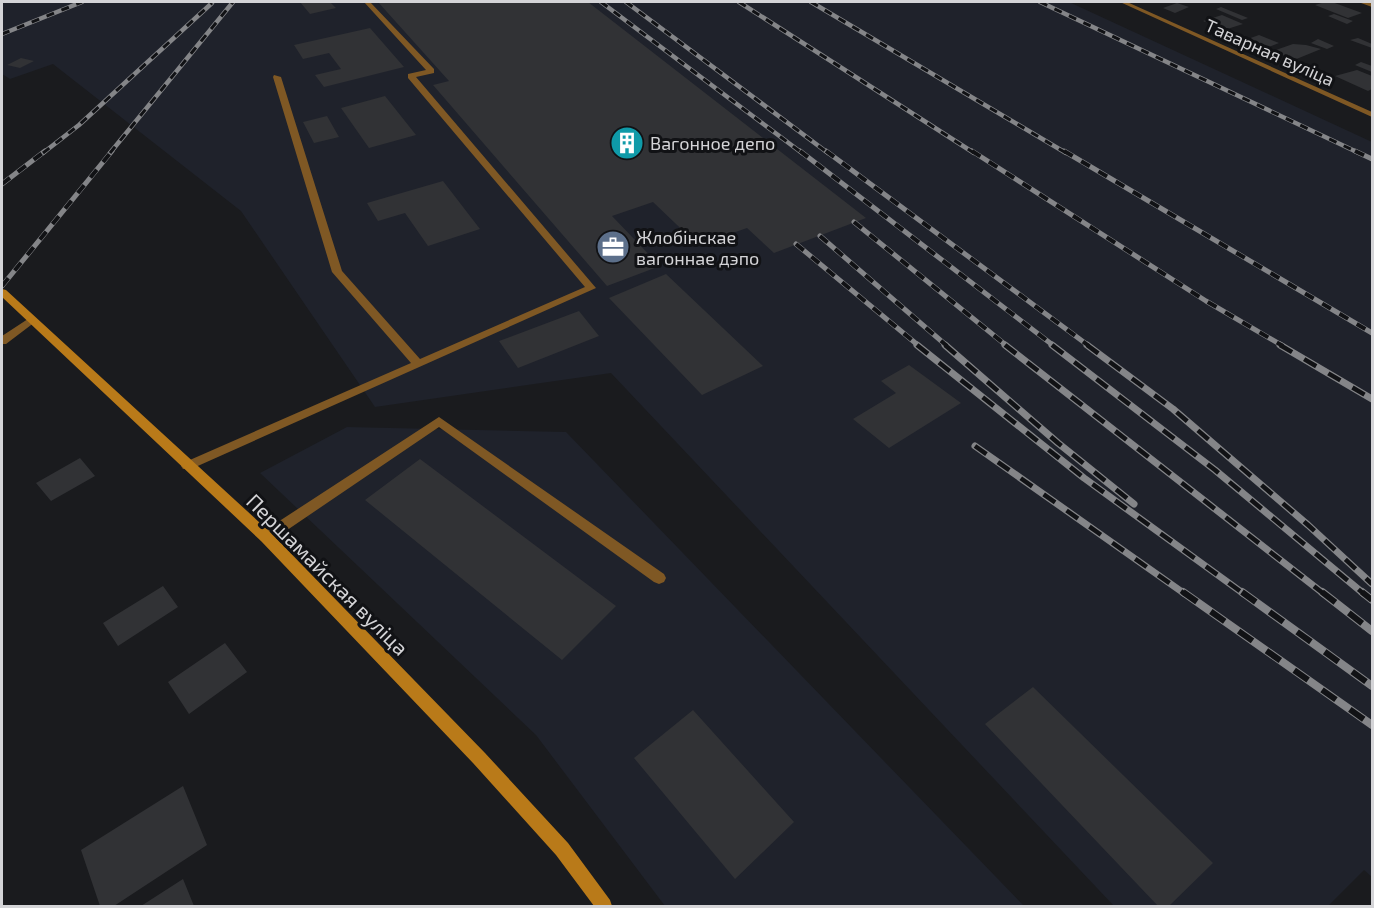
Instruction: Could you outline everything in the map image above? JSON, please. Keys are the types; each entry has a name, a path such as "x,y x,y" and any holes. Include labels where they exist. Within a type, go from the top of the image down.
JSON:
{"street":[{"path":"187,466 591,288 411,76 431,71 367,2"},
{"name":"Таварная вуліца","path":"1123,2 1372,115"},
{"path":"1363,2 1372,5"},
{"path":"278,77 337,272 418,364"},
{"name":"Першамайская вуліца","path":"2,292 266,537 487,766 562,849 604,906"},
{"path":"2,342 31,321"},
{"path":"266,537 439,421 659,578"}],"shaded area":[{"path":"2,2 1069,2 1372,142 1372,877 1364,870 1328,906 1114,906 611,373 375,407 241,211 53,64 10,79 2,74"},
{"path":"347,427 566,432 1024,906 665,906 536,735 260,473"}],"building":[{"path":"300,2 330,2 336,8 310,14"},
{"name":"Вагонное депо","path":"378,2 588,2 866,218 774,253 747,228 698,245 653,202 612,216 660,266 607,286 433,85 449,81"},
{"path":"1332,2 1362,13 1348,18 1315,5"},
{"path":"1177,3 1189,7 1175,13 1163,8"},
{"path":"1221,7 1248,18 1242,20 1216,9"},
{"path":"1334,14 1353,21 1347,24 1328,16"},
{"path":"1222,15 1243,24 1224,30 1203,21"},
{"path":"370,28 404,67 324,87 315,75 341,69 329,53 303,59 294,45"},
{"path":"1259,35 1279,43 1266,48 1245,40"},
{"path":"1358,38 1372,44 1372,48 1350,40"},
{"path":"1318,39 1334,46 1327,49 1311,43"},
{"path":"1293,44 1321,49 1294,60 1273,51"},
{"path":"21,58 34,61 20,68 7,65"},
{"path":"1361,62 1372,66 1372,72 1355,65"},
{"path":"1357,70 1372,76 1372,89 1368,91 1335,76"},
{"path":"385,96 416,135 369,148 341,108"},
{"path":"327,116 339,137 314,143 303,122"},
{"path":"443,181 480,229 428,246 405,213 378,221 367,203"},
{"path":"666,274 763,366 702,395 609,298"},
{"path":"579,311 599,336 518,368 499,341"},
{"path":"909,365 961,403 889,448 853,419 896,393 881,381"},
{"path":"80,458 95,476 51,501 36,483"},
{"path":"420,459 616,606 562,660 365,500"},
{"path":"163,586 178,607 118,646 103,623"},
{"path":"225,643 247,672 189,714 168,682"},
{"path":"1033,687 1213,863 1169,906 1158,906 985,724"},
{"path":"693,710 794,822 735,879 634,758"},
{"path":"183,786 207,845 114,906 100,906 81,850"},
{"path":"183,879 194,906 141,906"}],"railway":[{"path":"2,34 82,2"},
{"path":"110,153 233,2"},
{"path":"601,2 802,153"},
{"path":"626,2 828,153"},
{"path":"739,2 974,153"},
{"path":"811,2 1066,153"},
{"path":"1040,2 1359,153"},
{"path":"43,153 79,125 212,3"},
{"path":"2,184 45,151"},
{"path":"2,286 112,151"},
{"path":"800,151 1054,346"},
{"path":"826,151 1089,346"},
{"path":"972,151 1206,301 1283,346"},
{"path":"1064,151 1372,333"},
{"path":"1355,151 1372,159"},
{"path":"854,222 1007,346"},
{"path":"820,236 947,346"},
{"path":"796,244 919,346"},
{"path":"917,345 1084,478 1244,594"},
{"path":"945,345 1058,443 1134,504"},
{"path":"1005,345 1324,594"},
{"path":"1052,345 1215,470 1364,594"},
{"path":"1087,345 1173,409 1308,525 1372,584"},
{"path":"1280,345 1372,399"},
{"path":"975,446 1185,594"},
{"path":"1183,592 1372,725"},
{"path":"1242,592 1372,686"},
{"path":"1322,592 1372,631"},
{"path":"1362,592 1372,600"}],"place":[{"name":"Вагонное депо","path":"627,143"},
{"name":"Жлобінскае вагоннае дэпо","path":"613,247"}]}
